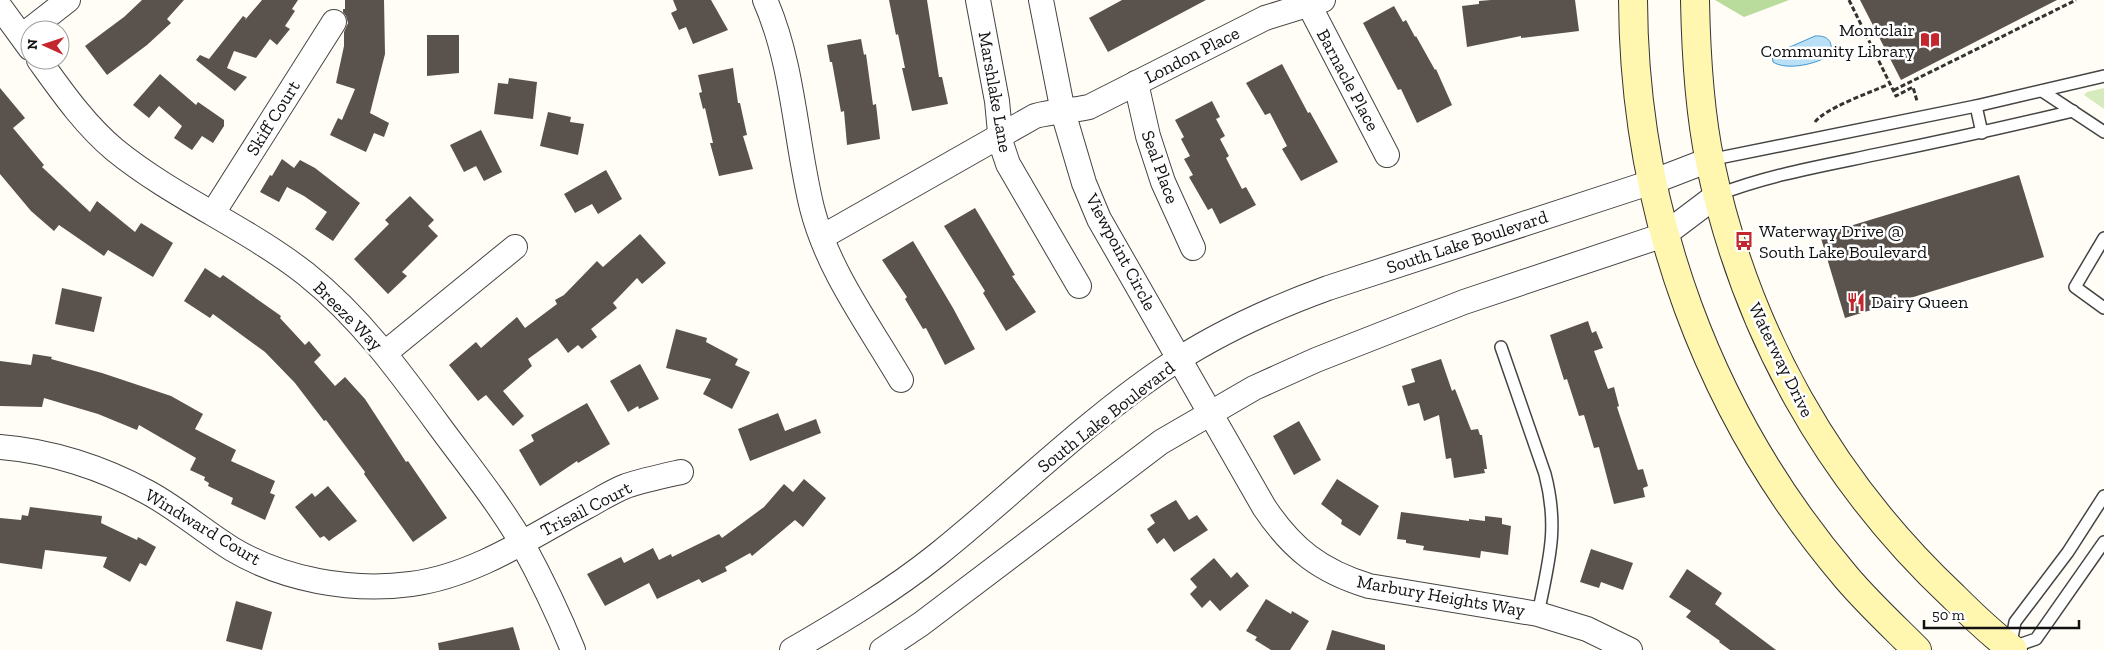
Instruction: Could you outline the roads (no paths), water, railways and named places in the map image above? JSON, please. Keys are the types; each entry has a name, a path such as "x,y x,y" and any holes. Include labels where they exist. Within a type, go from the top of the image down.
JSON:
{"street":[{"path":"48,20 68,0"},
{"path":"765,0 782,45 812,208 822,237 837,272 901,380"},
{"name":"Marshlake Lane","path":"978,0 997,101 1000,135 1008,164 1079,286"},
{"name":"Viewpoint Circle","path":"1041,0 1062,112 1084,182 1099,218 1180,358"},
{"path":"1633,0 1635,68 1643,132 1652,182 1664,235 1682,294 1704,351 1737,418 1770,474 1814,538 1846,578 1917,650"},
{"name":"Waterway Drive","path":"1695,0 1700,96 1709,160 1717,195 1732,248 1760,321 1794,392 1826,448 1891,534 1928,574 2010,649"},
{"name":"London Place","path":"1062,112 1089,107 1265,18 1316,3"},
{"name":"Barnacle Place","path":"1316,3 1387,154"},
{"path":"0,7 20,34"},
{"name":"Skiff Court","path":"213,213 334,22"},
{"name":"Breeze Way","path":"46,70 84,120 114,149 147,174 264,243 307,275 347,311 385,352 487,491 521,542 556,607 573,650"},
{"name":"Seal Place","path":"1136,83 1148,136 1163,182 1193,248"},
{"path":"822,237 1035,116 1049,112 1062,112"},
{"name":"South Lake Boulevard","path":"792,650 843,621 891,590 937,555 1106,412 1180,358 1227,332 1302,298 1652,182 1709,160"},
{"path":"882,650 921,624 1161,442 1254,388 1316,360 1464,302 1664,235 1717,195"},
{"path":"385,352 515,247"},
{"name":"Marbury Heights Way","path":"1180,358 1264,507 1280,530 1300,550 1322,567 1348,580 1369,586 1538,614 1587,629 1630,650"},
{"name":"Windward Court","path":"0,447 63,458 106,473 148,492 232,549 264,565 302,577 341,584 412,584 442,578 478,565 521,542"},
{"name":"Trisail Court","path":"521,542 626,486 681,472"}],"lane":[{"path":"1709,160 1976,106 2104,76"},
{"path":"2042,90 2104,132"},
{"path":"1976,106 1982,133"},
{"path":"1717,195 1762,179 1797,170 1982,133 2073,111"},
{"path":"2104,238 2075,287 2104,308"},
{"path":"1501,347 1546,474 1551,495 1554,517 1552,545 1538,614"},
{"path":"2010,649 2015,622 2068,552 2104,496"},
{"path":"2010,649 2036,639 2104,542"}],"water":[{"path":"1815,36 1829,40 1831,46 1830,55 1810,64 1794,66 1779,65 1773,62 1772,56 1774,54"}],"place":[{"name":"Montclair Community Library","path":"1930,40"},
{"name":"Waterway Drive @ South Lake Boulevard","path":"1744,241"},
{"name":"Dairy Queen","path":"1856,302"}]}
